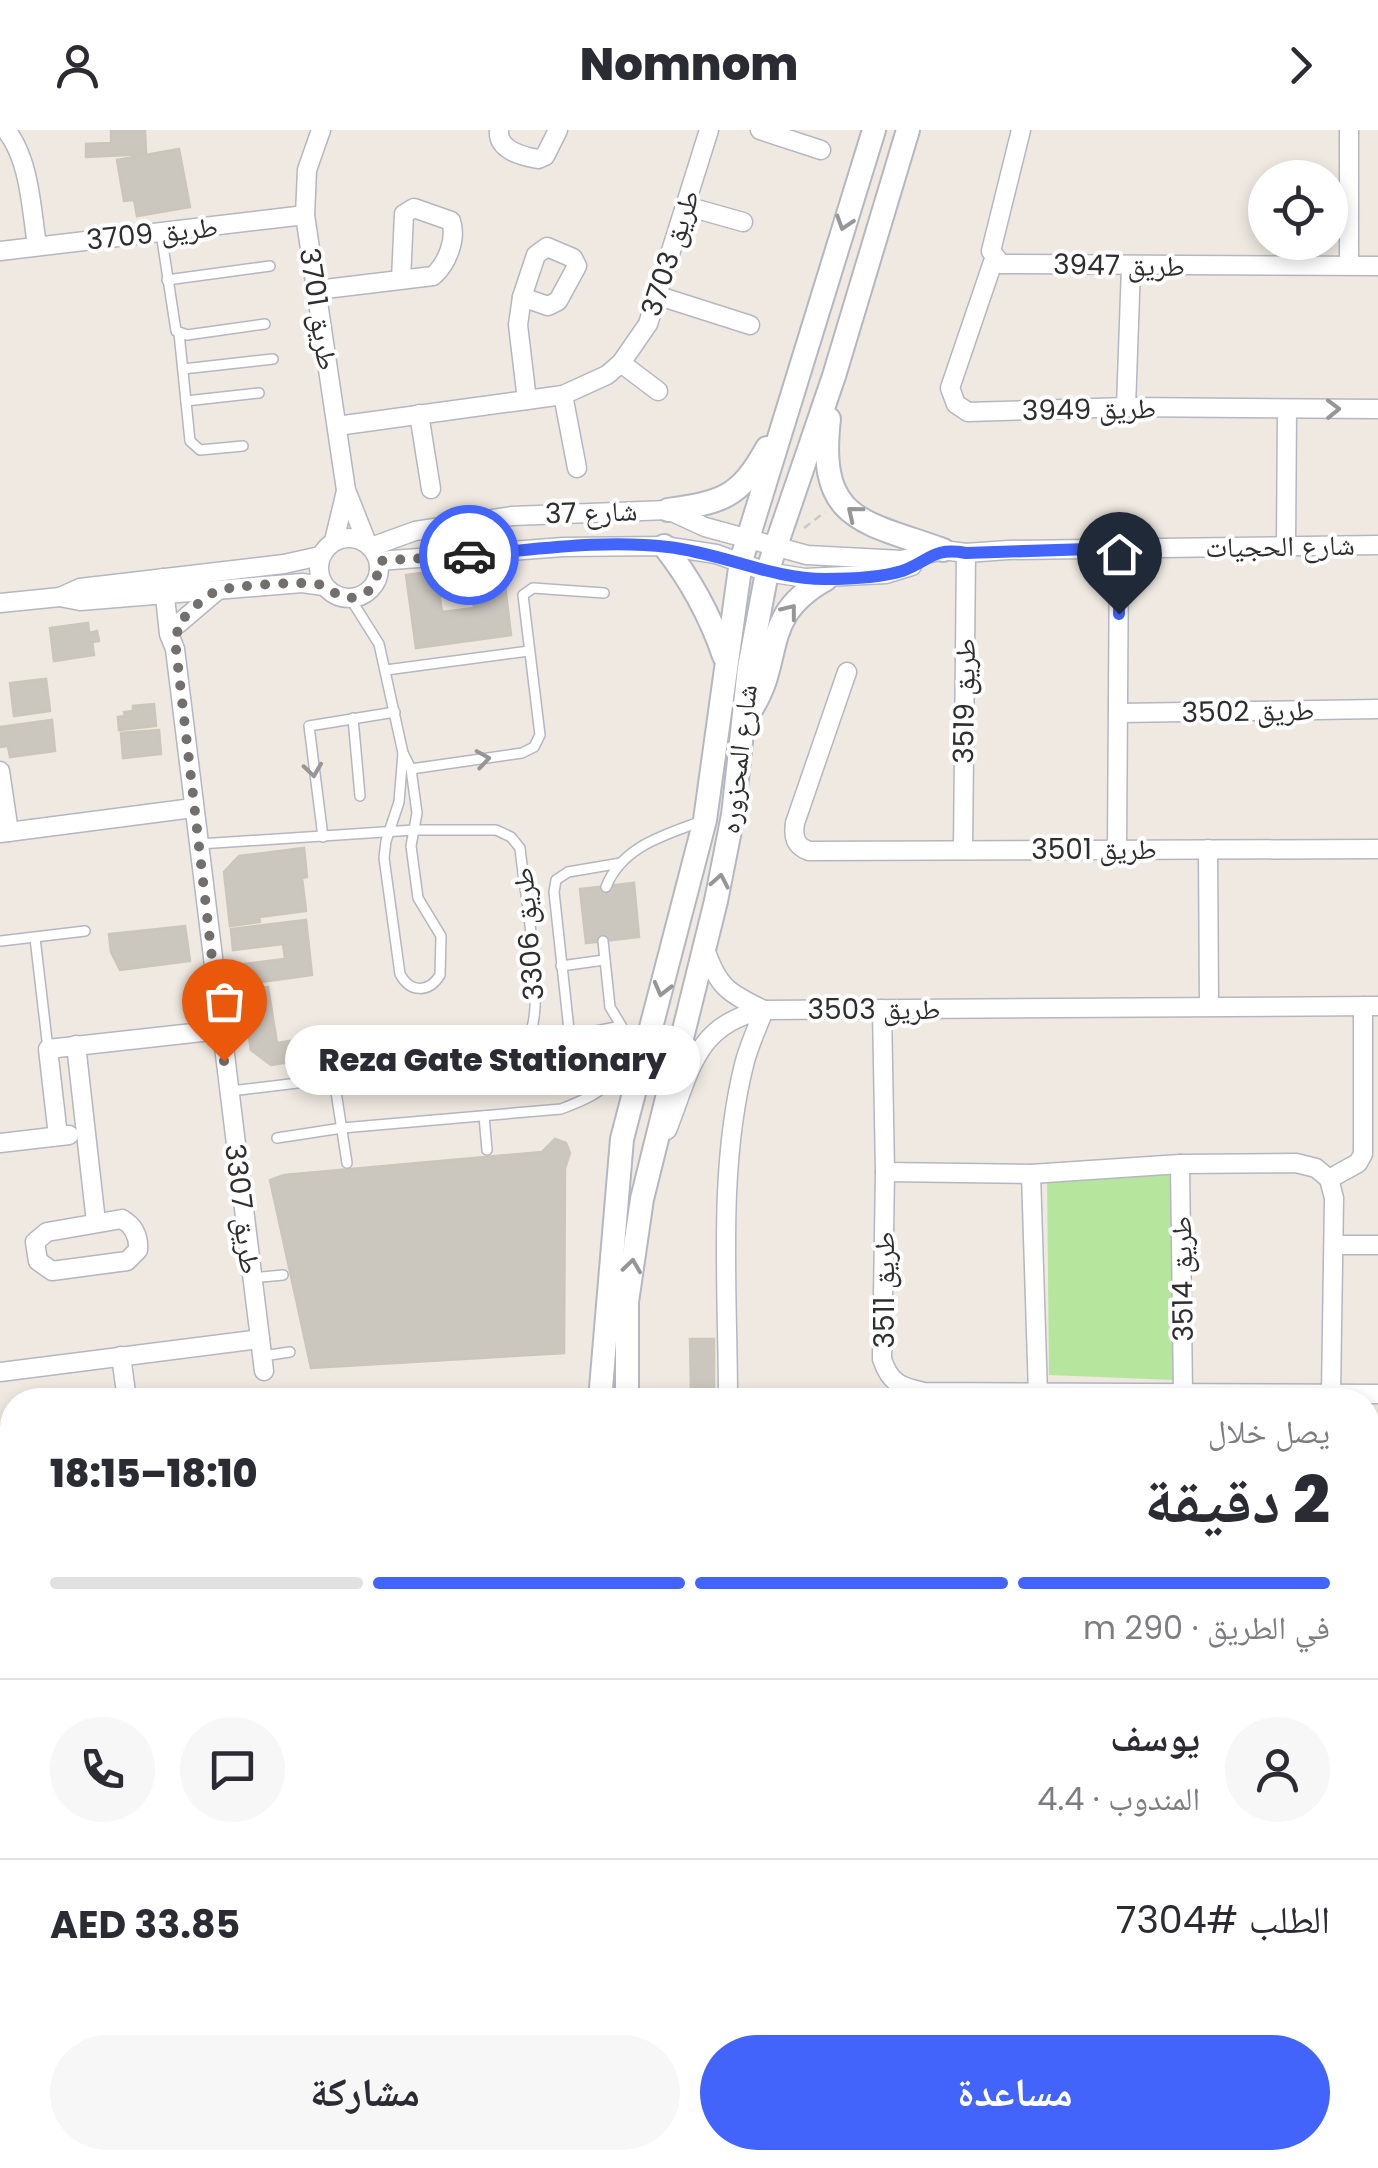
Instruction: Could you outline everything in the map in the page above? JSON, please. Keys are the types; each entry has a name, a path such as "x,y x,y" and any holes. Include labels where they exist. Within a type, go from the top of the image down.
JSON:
{"main road":[{"name":"شارع المحزوره","path":"601,1388 622,1139 636,1048 704,820 725,659 745,550 874,130"},
{"name":"شارع المحزوره","path":"627,1388 627,1302 650,1158 705,949 733,815 752,650 767,572 785,541 908,130"},
{"path":"834,376 827,470 840,501 863,522 954,552"},
{"path":"668,510 718,502 727,496 752,472 783,419"},
{"path":"664,546 710,616 725,659"},
{"path":"744,719 759,696 775,633 783,618 811,587 826,579"},
{"path":"586,1388 605,1336"},
{"path":"627,1363 636,1388"}],"street":[{"path":"6,130 23,163 37,245"},
{"path":"298,130 318,137"},
{"path":"500,130 502,145 538,159 546,156 558,130"},
{"name":"طريق 3703","path":"337,426 564,395 621,364 642,336 658,296 709,130"},
{"path":"760,130 821,150"},
{"path":"994,259 991,252 1021,130"},
{"path":"1349,265 1350,130"},
{"name":"طريق 3701","path":"318,137 304,188 305,214 346,490 372,550"},
{"path":"686,206 742,222"},
{"name":"طريق 3709","path":"0,251 305,214"},
{"name":"طريق 3947","path":"994,259 1002,264 1131,267 1378,266"},
{"name":"طريق 3949","path":"994,259 950,388 956,404 968,412 1126,407 1378,409"},
{"path":"1126,407 1131,267"},
{"path":"318,290 401,280"},
{"path":"658,296 750,325"},
{"path":"522,298 518,325 528,400"},
{"path":"621,364 658,391"},
{"path":"564,395 577,468"},
{"path":"1286,545 1288,410"},
{"path":"418,414 431,489"},
{"name":"طريق 3701","path":"334,541 346,490"},
{"name":"شارع 37","path":"372,550 414,531 512,516 668,510 745,550"},
{"path":"0,604 60,596 80,601 169,586 320,556 334,541 355,538 372,550 664,546 745,550"},
{"name":"شارع الحجيات","path":"745,550 785,541 807,555 887,560 954,552 1378,544"},
{"path":"1117,849 1120,548"},
{"path":"320,556 318,571 324,586 335,595 350,598 371,589 378,576 372,550"},
{"name":"شارع الحجيات","path":"745,550 767,572 826,579 902,570 954,552"},
{"name":"طريق 3519","path":"954,552 963,850"},
{"path":"169,586 218,590 302,583 324,586"},
{"name":"طريق 3307","path":"169,586 178,624 176,649 193,808 262,1355"},
{"name":"طريق 3307","path":"169,586 170,640 176,649"},
{"path":"178,624 218,590"},
{"name":"طريق 3501","path":"846,672 795,823 794,839 809,851 1378,849"},
{"name":"طريق 3502","path":"1119,713 1378,709"},
{"path":"0,771 4,832 193,808"},
{"path":"1208,849 1209,1006"},
{"path":"705,949 720,984 734,996 764,1010"},
{"path":"1329,1179 1358,1163 1364,1149 1370,1006"},
{"name":"طريق 3503","path":"764,1010 1370,1006"},
{"name":"طريق 3511","path":"882,1009 882,1359 888,1377 906,1388"},
{"path":"650,1158 666,1133 706,1041 736,1015 764,1010"},
{"path":"728,1388 730,1173 735,1114 746,1056 764,1010"},
{"path":"719,1028 729,1026 741,1031 746,1056"},
{"path":"58,1136 48,1050 220,1030"},
{"path":"76,1045 96,1222"},
{"path":"0,1143 86,1133"},
{"path":"885,1172 1031,1174 1180,1164 1296,1164 1316,1168 1329,1179 1334,1198 1331,1388"},
{"name":"طريق 3514","path":"1180,1164 1183,1388"},
{"path":"1031,1174 1038,1388"},
{"path":"122,1219 130,1224 139,1242 134,1256 126,1261 52,1271 38,1261 36,1242 40,1235 96,1222 122,1219"},
{"path":"1334,1245 1378,1245"},
{"path":"0,1372 122,1356 262,1355"},
{"path":"122,1356 126,1388"}],"lane":[{"path":"161,234 174,327 179,333 190,441 200,450 242,446"},
{"path":"166,280 270,266"},
{"path":"179,333 265,324"},
{"path":"183,369 274,358"},
{"path":"186,400 259,393"},
{"path":"411,769 528,751 538,742 523,599 526,591 533,588 604,594"},
{"path":"350,598 379,644 396,712 403,753 399,802 384,858 400,974 404,982 420,990 436,983 440,975 442,936 418,898 411,846 416,812 411,769 403,753"},
{"path":"386,670 530,651"},
{"path":"323,837 307,730 312,724 396,712"},
{"path":"352,718 360,796"},
{"path":"606,887 620,863 649,842 704,820"},
{"name":"طريق 3306","path":"199,844 414,830 496,830 511,837 520,848 536,993 535,1018 528,1039 512,1052 490,1060 228,1092"},
{"path":"620,863 568,872 556,880 554,892 569,1030 581,1034 621,1026"},
{"path":"1,941 84,931"},
{"path":"35,938 48,1050"},
{"path":"277,1138 342,1128 562,1109 587,1100 610,1084 636,1048 610,1007 603,941"},
{"path":"561,966 604,960"},
{"path":"334,1079 347,1163"},
{"path":"484,1116 487,1150"},
{"path":"252,1278 284,1275"},
{"path":"262,1355 290,1352"}],"path":[{"path":"785,541 840,501"}],"green space":[{"path":"1171,1171 1175,1380 1049,1375 1047,1172"}],"building":[{"path":"111,130 145,130 146,154 86,157 86,144 111,143"},
{"path":"179,149 190,207 137,216 134,200 124,201 117,160"},
{"path":"502,560 511,635 416,648 406,575 436,571 442,612 474,608 468,564"},
{"path":"88,623 89,633 97,631 99,641 92,642 94,655 54,661 50,628"},
{"path":"46,679 50,711 14,716 10,683"},
{"path":"154,704 156,726 119,730 118,717 125,716 124,712 133,711 133,706"},
{"path":"52,720 55,751 10,757 8,746 0,747 0,727"},
{"path":"159,730 161,754 123,758 121,733"},
{"path":"304,848 306,911 259,917 260,922 230,926 224,872 239,856"},
{"path":"634,883 639,937 586,943 580,889"},
{"path":"306,920 312,975 240,985 237,965 285,959 283,944 233,950 231,929"},
{"path":"185,926 190,961 120,970 111,952 109,934"},
{"path":"268,987 277,1043 315,1037 318,1058 271,1065 251,1050 242,991"},
{"path":"615,1038 611,1055 604,1060 571,1066 567,1046"},
{"path":"555,1139 566,1143 570,1153 565,1168 564,1353 311,1368 270,1180 284,1175 542,1152"},
{"path":"690,1339 714,1339 714,1387 691,1388"}],"way so far":[{"path":"224,1061 176,649 178,624 218,590 302,583 324,586 343,598 358,597 376,582 379,561 469,555"}],"place":[{"name":"Reza Gate Stationary","path":"224,1061"}],"route":[{"path":"469,555 563,546 664,546 716,554 767,572 826,579 886,574 944,550 966,553 1120,548 1119,614"}]}
